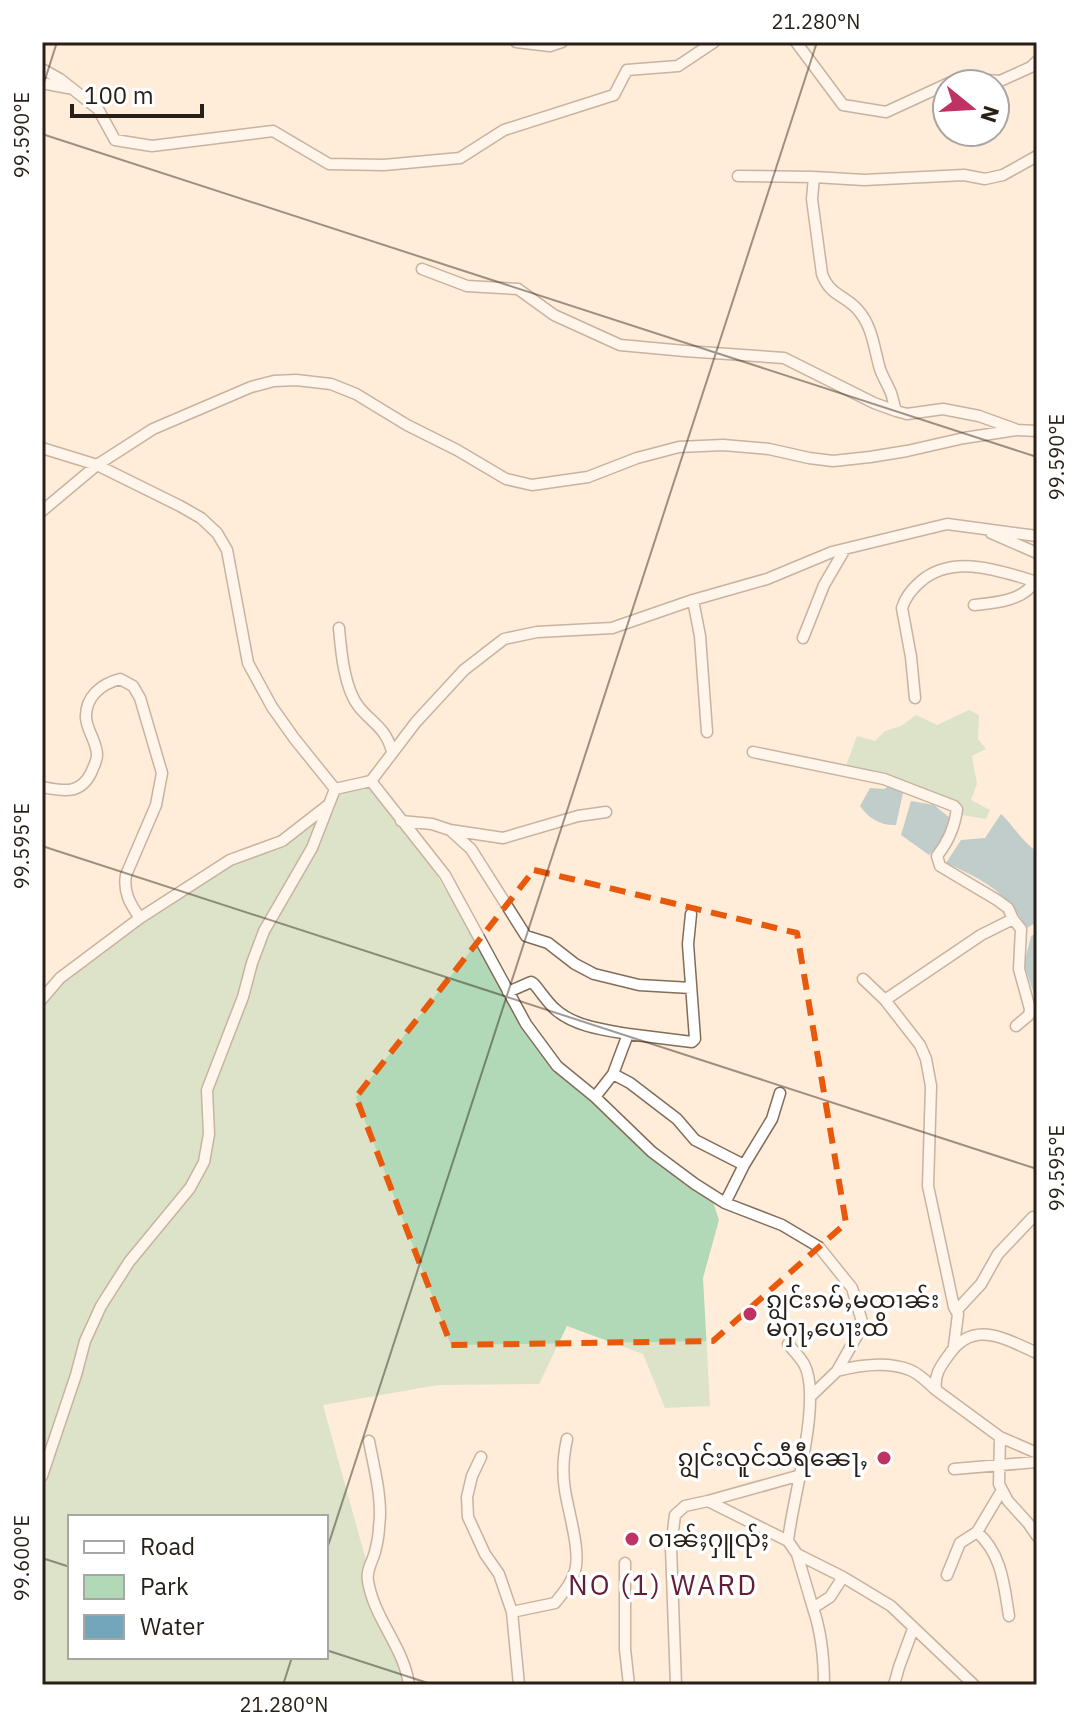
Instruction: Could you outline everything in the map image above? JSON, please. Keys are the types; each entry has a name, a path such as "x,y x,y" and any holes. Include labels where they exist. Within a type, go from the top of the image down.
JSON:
{"street":[{"path":"516,42 550,46 562,42"},
{"path":"42,69 98,109 115,140 152,146 273,131 329,164 384,165 460,158 504,130 614,95 627,70 678,66 714,42"},
{"path":"796,42 843,105 886,112 960,78 1000,81 1031,67 1037,61"},
{"path":"42,83 71,88"},
{"path":"738,176 864,180 964,175 985,179 1003,175 1037,156"},
{"path":"814,177 812,199 825,284 858,309 865,321 875,341 880,371 896,411"},
{"path":"422,269 467,286 518,289 554,315 620,345 784,358 896,411 907,414 943,409 979,416 1016,430"},
{"path":"42,511 97,465 153,429 251,387 274,381 331,384 356,394 506,479 532,485 588,477 637,458 679,447 723,445 769,449 833,461 1016,430 1037,431"},
{"path":"42,448 97,465 201,518 217,533 227,550 248,663 272,707 335,789"},
{"path":"335,789 371,781 392,751 464,670 504,639 537,632 612,628 767,579 832,552 947,524 1037,536"},
{"path":"979,528 1037,553"},
{"path":"803,638 824,585 845,549"},
{"path":"915,698 902,608 915,586 929,574 959,566 1003,572 1036,582 1023,594 974,605"},
{"path":"693,600 700,636 707,732"},
{"path":"339,628 350,692 357,704 385,733 392,751"},
{"path":"42,787 70,791 88,779 97,755 86,718 91,698 99,688 112,681 120,679 133,686 140,698 162,773 156,805 124,886 130,905 140,918"},
{"path":"753,752 884,779 957,809 949,836 937,856 940,866 1008,908 1021,929 1019,969 1033,1013 1016,1026"},
{"path":"371,781 445,875 526,1024 557,1066 595,1097 652,1152 695,1184 725,1203 782,1225 819,1247 852,1288 863,1325 837,1371 811,1396"},
{"path":"42,1476 85,1341 101,1306 129,1262 190,1188 204,1162 209,1134 207,1090 243,997 264,931 312,848 335,789"},
{"path":"42,999 60,978 140,918 230,860 282,841 329,805"},
{"path":"401,821 503,838 578,816 606,812"},
{"path":"450,830 471,849 526,936 548,943 594,974 639,985 691,988"},
{"path":"508,992 531,982 566,1018 606,1031 692,1042 696,1036 688,944 691,914"},
{"path":"885,1000 981,935 1013,919"},
{"path":"863,979 885,1000 920,1045 926,1059 931,1086 928,1186 958,1314 954,1346"},
{"path":"595,1097 613,1074 628,1034"},
{"path":"613,1074 630,1083 677,1119 695,1140 744,1165"},
{"path":"725,1203 772,1119 780,1093"},
{"path":"956,1311 981,1284 998,1254 1033,1217"},
{"path":"936,1390 937,1371 954,1346 971,1336 983,1333 999,1337 1037,1353"},
{"path":"788,1344 804,1364 811,1385 801,1475 788,1541"},
{"path":"837,1371 858,1365 910,1370 1000,1437 1037,1453"},
{"path":"1000,1437 999,1484 1008,1501 1037,1536"},
{"path":"512,1612 555,1603 570,1584 576,1567 564,1487 563,1459 567,1439"},
{"path":"369,1441 380,1524 375,1554 366,1573 373,1601 405,1666 409,1685"},
{"path":"481,1457 467,1497 468,1517 485,1554 499,1574 512,1612 519,1685"},
{"path":"954,1469 1037,1462"},
{"path":"676,1685 671,1547 675,1515 685,1506 801,1475"},
{"path":"947,1575 960,1543 977,1532 1002,1490"},
{"path":"708,1501 788,1541 797,1554 819,1624 824,1650 824,1685"},
{"path":"977,1532 988,1542 999,1562 1009,1616"},
{"path":"797,1554 891,1606 974,1685"},
{"path":"625,1563 625,1649 629,1685"},
{"path":"813,1608 830,1597 843,1577"},
{"path":"894,1685 913,1629"}],"highlighted area":[{"path":"534,870 797,933 846,1223 713,1341 451,1345 356,1097"}],"green space":[{"path":"969,710 979,715 978,739 986,749 972,756 977,784 971,800 990,810 986,819 956,814 934,796 894,779 873,782 844,771 857,736 875,741 885,731 901,726 916,715 937,725"},
{"path":"369,774 401,816 529,1029 580,1083 667,1165 713,1202 719,1220 703,1278 710,1406 665,1408 643,1354 567,1326 539,1384 438,1385 323,1405 367,1564 402,1660 407,1685 42,1685 42,1002 93,950 236,858 311,818 332,788"}],"water":[{"path":"893,784 903,793 896,825 875,820 860,806 870,788 884,789"},
{"path":"911,801 934,805 950,818 943,841 929,855 901,835"},
{"path":"1001,814 1037,851 1037,922 1027,928 1002,896 972,875 946,863 961,840 985,838"},
{"path":"1037,933 1037,1003 1024,964 1031,936"}],"place":[{"name":"ၵျွင်းၵမ်ႇမထၢၼ်း မႁႃႇပေႃးထိ","path":"750,1314"},
{"name":"ၵျွင်းလူင်သီရီၼေႃႇ","path":"884,1458"},
{"name":"ဝၢၼ်ႈႁူၺ်ႈ","path":"632,1539"}],"district":[{"name":"NO (1) WARD","path":"663,1585"}]}
